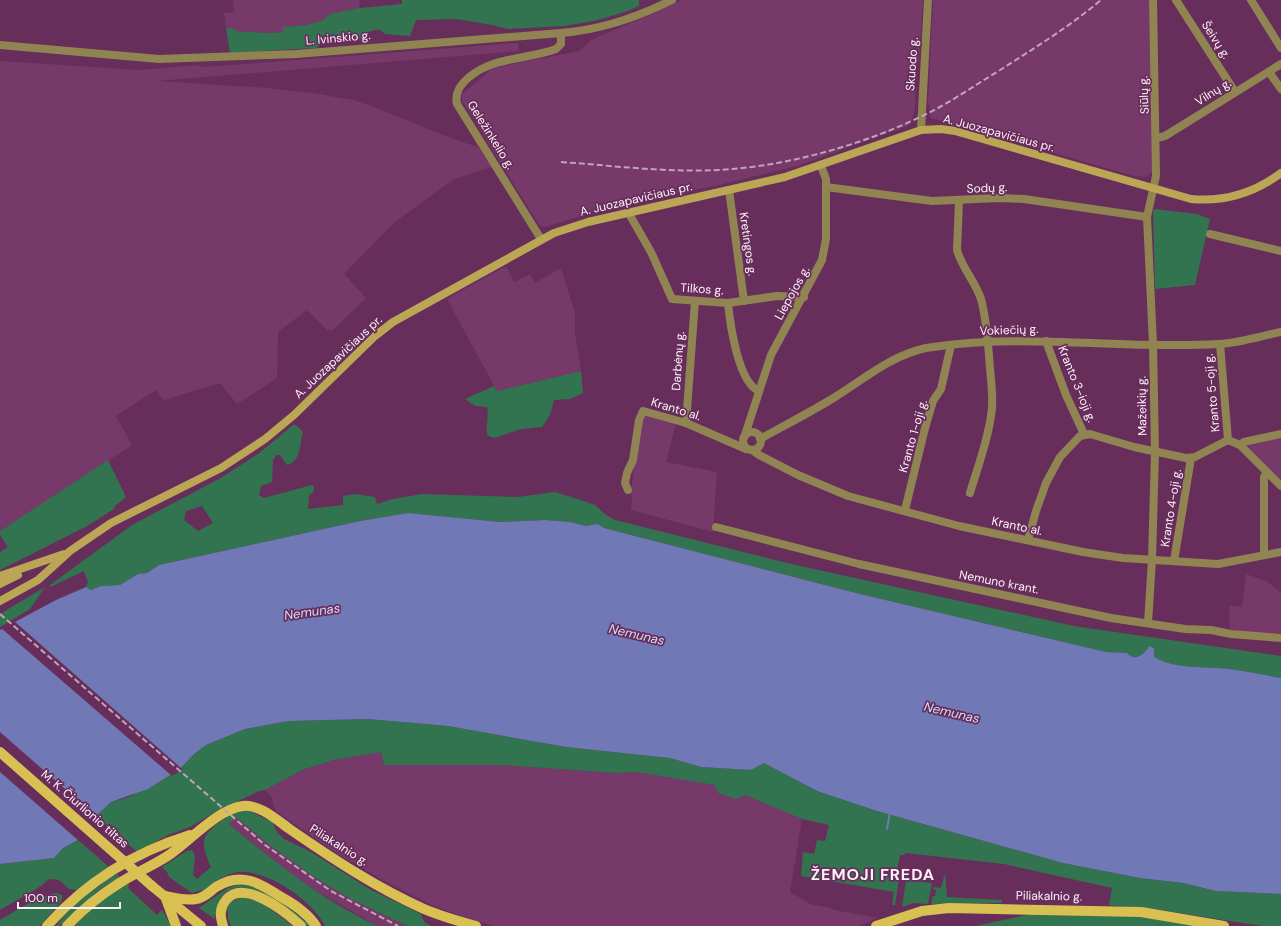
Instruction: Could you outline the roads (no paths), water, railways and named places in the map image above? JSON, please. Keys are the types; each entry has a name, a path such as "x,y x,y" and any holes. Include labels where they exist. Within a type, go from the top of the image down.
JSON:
{"main road":[{"name":"A. Juozapavičiaus pr.","path":"0,601 38,580 70,551 111,523 221,468 265,439 294,415 375,336 393,322 541,239 575,225 786,178 921,130 941,129 955,131 1154,190 1191,199 1222,199 1255,189 1281,173"},
{"name":"A. Juozapavičiaus pr.","path":"0,576 36,565 70,551"},
{"name":"A. Juozapavičiaus pr.","path":"0,584 36,565"},
{"name":"M. K. Čiurlionio tiltas","path":"0,752 152,886 201,926"},
{"name":"Piliakalnio g.","path":"194,833 234,809 246,806 255,807 339,862 401,898 424,909 476,926"},
{"path":"47,926 72,899 109,872 162,843 194,833"},
{"path":"67,926 95,899 119,883 167,856 194,833"},
{"path":"176,926 165,896 195,900 203,897 217,886 239,879 258,882 301,910 316,926"},
{"path":"223,926 220,911 224,902 229,897 244,892 262,898 301,926"},
{"name":"Piliakalnio g.","path":"876,926 922,911 949,908 1141,912 1224,926"}],"street":[{"name":"L. Ivinskio g.","path":"0,45 159,59 289,54 590,30 621,22 653,10 672,0"},
{"name":"Skuodo g.","path":"921,130 928,0"},
{"name":"Siūlų g.","path":"1153,0 1156,138 1156,176 1154,190"},
{"name":"Šeivų g.","path":"1176,0 1235,92"},
{"path":"1251,0 1281,48"},
{"name":"Geležinkelio g.","path":"541,239 455,99 456,93 464,82 490,65 556,49 560,44 561,33"},
{"name":"Vilnų g.","path":"1156,138 1165,136 1281,64"},
{"path":"1269,72 1281,89"},
{"name":"Liepojos g.","path":"750,442 759,391 772,355 819,269 824,250 826,179 821,166"},
{"name":"Sodų g.","path":"826,187 918,200 959,201 999,198 1024,200 1147,217"},
{"name":"Kretingos g.","path":"729,190 744,301"},
{"name":"Mažeikių g.","path":"1148,623 1152,560 1154,452 1153,344 1147,217 1154,190"},
{"path":"959,201 957,250 959,257 980,297 988,342 992,408 984,446 970,493"},
{"name":"Tilkos g.","path":"628,212 651,252 672,299 728,303 777,296 804,297"},
{"path":"1210,234 1281,251"},
{"name":"Darbėnų g.","path":"686,423 695,301"},
{"path":"728,303 732,338 736,351 748,382 752,388 759,391"},
{"name":"Vokiečių g.","path":"750,442 760,444 760,439 833,398 885,364 918,349 1016,340 1153,344 1220,344 1281,332"},
{"name":"Kranto 3-ioji g.","path":"1028,540 1046,483 1065,450 1084,434 1066,395 1046,341"},
{"name":"Kranto 5-oji g.","path":"1220,344 1228,440 1240,445 1281,486"},
{"name":"Kranto 1-oji g.","path":"905,510 925,428 934,401 941,389 951,345"},
{"name":"Kranto al.","path":"628,490 625,483 627,473 633,460 639,420 643,411 686,423 734,443 750,442 798,475 848,496 905,510 959,526 1123,558 1218,564 1264,554 1281,552"},
{"path":"1084,434 1090,434 1180,458 1191,458 1228,440"},
{"path":"1240,445 1244,442 1281,434"},
{"name":"Kranto 4-oji g.","path":"1174,561 1191,458"},
{"path":"1264,554 1264,477 1267,472"},
{"name":"Nemuno krant.","path":"716,527 838,559 915,577 1111,618 1185,630 1211,630 1232,634 1281,638"}],"water":[{"name":"Nemunas","path":"408,513 500,522 545,520 570,522 586,526 598,524 604,528 856,593 1106,652 1127,653 1131,656 1137,657 1150,646 1154,649 1154,657 1172,664 1191,667 1229,669 1281,678 1281,894 1216,891 1183,883 1140,878 1063,863 877,811 817,791 764,763 751,770 701,767 670,758 566,747 448,726 368,719 289,721 245,729 206,745 194,754 181,768 148,789 111,802 96,816 78,840 63,848 54,858 0,864 0,630 56,600 86,587 91,590 101,586 120,585 138,574 147,573 159,565 360,521"}],"waterway":[{"path":"887,829 890,812"}],"railway":[{"path":"561,162 691,171 759,166 812,156 865,140 915,120 938,108 1050,38 1101,0"},
{"path":"0,614 265,845 331,891 398,926"}],"district":[{"name":"ŽEMOJI FREDA","path":"873,874"}]}
